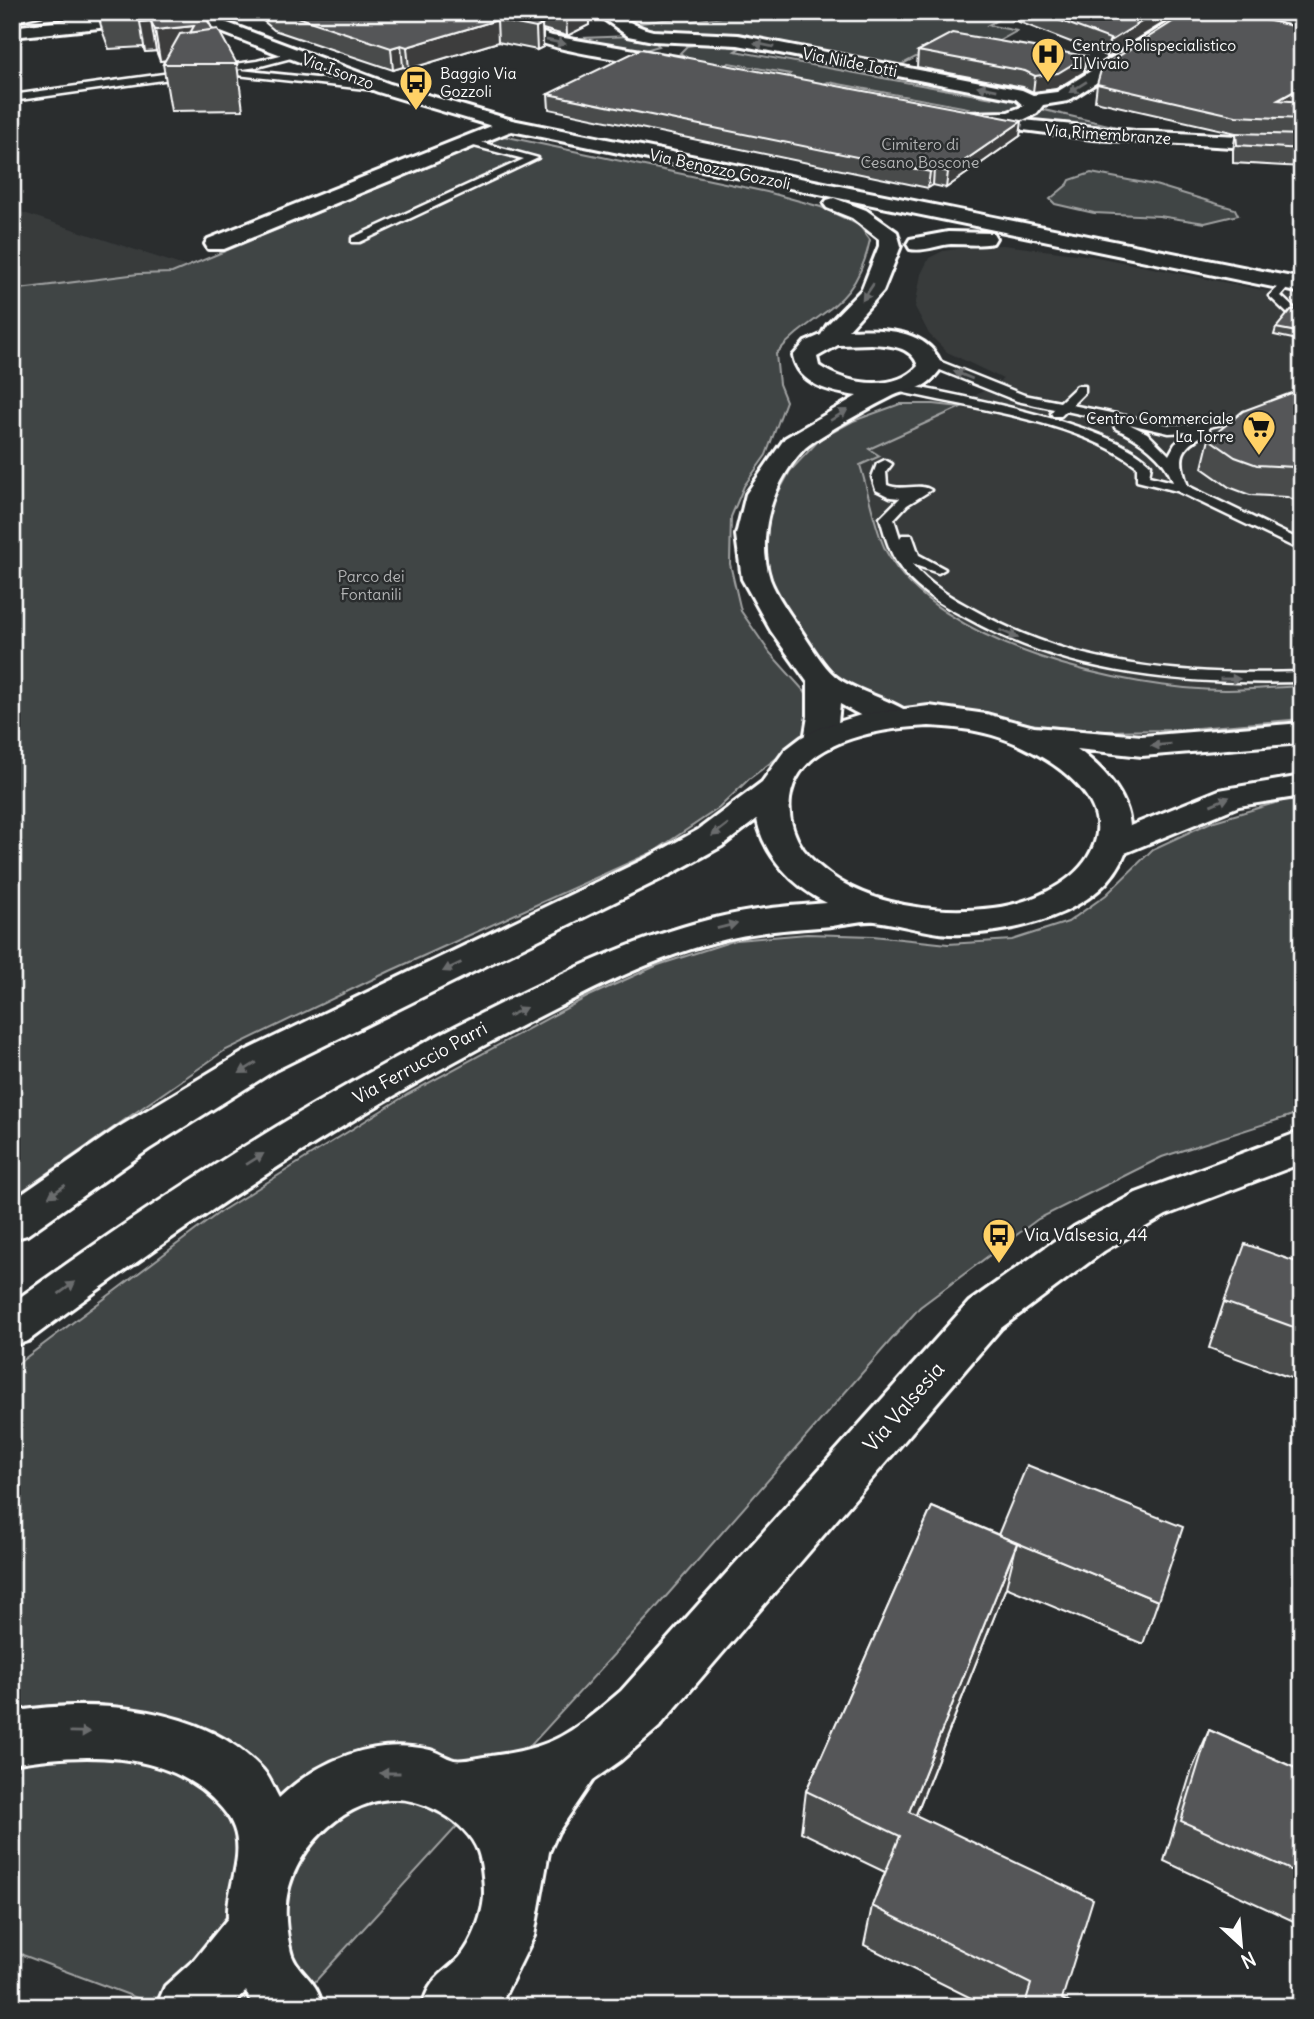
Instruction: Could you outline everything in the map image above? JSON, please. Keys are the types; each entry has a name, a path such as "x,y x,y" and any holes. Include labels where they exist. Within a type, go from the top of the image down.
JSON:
{"street":[{"path":"496,12 536,37 689,64 676,58 674,53 677,49 696,41 726,39"},
{"name":"Via Nilde Iotti","path":"602,12 634,32 653,36 726,39 1023,95 1033,103"},
{"path":"949,113 973,117 1016,117 1030,112 1033,103 1062,97 1198,12"},
{"name":"Via Isonzo","path":"292,55 208,15 183,23 292,55 384,88"},
{"path":"12,32 150,18"},
{"path":"634,54 664,47 666,43 653,36"},
{"name":"Via Benozzo Gozzoli","path":"384,88 509,125 1294,285"},
{"name":"Via Rimembranze","path":"1033,103 1202,141"},
{"name":"Via Rimembranze","path":"973,117 1015,127 1126,137 1302,145"},
{"path":"216,244 509,125"},
{"path":"774,180 859,214 889,237 890,246 872,291 835,330 831,340"},
{"path":"889,237 916,209"},
{"path":"794,444 891,388 923,377 930,367 929,361 895,320 896,275 905,257 918,244 965,219"},
{"path":"918,244 969,237 1093,245"},
{"path":"891,388 841,386 813,374 806,366 805,356 814,347 831,340 864,336 895,320"},
{"path":"813,374 794,444 760,494 750,536 756,579 786,631 824,683 869,707 898,718"},
{"path":"820,740 824,716 824,683"},
{"path":"12,1223 134,1138 261,1060 661,865 709,838 774,789 787,767 820,740 853,726 929,716 968,720 1023,734 1142,746 1302,733"},
{"path":"1023,734 1072,761 1095,783 1113,820 1111,846 1231,797 1302,786"},
{"name":"Via Ferruccio Parri","path":"774,789 772,802 775,827 792,859 835,892 875,909 916,918 962,922 1026,914 1045,908 1077,891 1100,870 1111,846"},
{"name":"Via Ferruccio Parri","path":"12,1328 158,1223 245,1165 375,1087 514,1013 645,953 711,930 769,918 833,915 875,909"},
{"name":"Via Valsesia","path":"456,1787 513,1780 574,1761 611,1735 640,1709 985,1315 1089,1239 1151,1204 1302,1146"},
{"path":"12,1738 62,1731 116,1733 167,1742 206,1758 223,1770 251,1802 261,1821 265,1868"},
{"name":"Via Valsesia","path":"471,1996 504,1936 521,1851 538,1812 574,1761"},
{"name":"Via Valsesia","path":"293,2007 266,1971 256,1931 258,1888 273,1847 300,1813 336,1787 376,1773 418,1773 456,1787 486,1813 506,1848 512,1891"},
{"path":"186,2007 232,1963 256,1931"}],"lane":[{"path":"12,20 38,15 33,12"},
{"path":"12,98 257,64 292,55"},
{"name":"Via Benozzo Gozzoli","path":"138,87 242,72 384,88"},
{"path":"356,240 533,158 469,142"},
{"path":"1293,313 1275,296 1294,285"},
{"path":"929,361 1021,398 1169,429 1186,429 1233,416 1196,433 1179,445 1174,467"},
{"path":"891,388 1039,415 1054,414 1064,408 1081,389"},
{"path":"953,398 1084,433 1113,444 1135,456 1144,465 1142,478 1182,488 1302,547"},
{"path":"1064,408 1110,421 1142,436 1174,467 1182,488"},
{"path":"885,464 878,470 877,475 881,487 887,492 908,495 924,490 902,502 887,518 894,544 906,566 923,584 949,602 1008,634 1046,649 1139,672 1212,679 1302,677"},
{"path":"907,538 905,541 913,558 941,573 936,584 949,602"}],"shaded area":[{"path":"12,12 76,12 86,22 12,30"},
{"path":"12,209 187,267 172,273 138,274 12,290"},
{"path":"1003,245 1092,256 1302,298 1302,689 1213,693 1132,684 1058,668 988,640 941,612 907,585 883,553 855,467 865,449 948,412 1003,379 947,352 929,334 915,307 921,274 929,258 943,251"}],"green space":[{"path":"759,12 1012,12 988,25 1017,31 972,56 931,49 897,67 742,37 659,32 633,24 686,17 692,21"},
{"path":"632,36 655,42 659,46 638,52 555,39"},
{"path":"709,43 740,48 735,51 992,98 1000,93 1018,100 1021,104 1013,112 961,113 968,108 828,82 822,85 786,78 790,74 729,63 721,67 691,60 680,53 687,46"},
{"path":"1040,109 1134,131 1012,120 1034,115"},
{"name":"Parco dei Fontanili","path":"503,136 767,192 821,207 859,225 870,240 855,282 833,306 776,354 779,384 786,401 766,455 744,486 731,517 730,564 741,611 770,653 805,692 816,718 802,739 749,779 719,808 655,851 390,971 224,1051 12,1198 12,290 138,274 172,273"},
{"path":"1091,173 1155,185 1235,209 1238,215 1205,223 1159,216 1094,213 1055,204 1050,199 1070,180"},
{"path":"900,404 961,407 869,449 880,456 860,465 886,551 911,584 947,613 990,637 1089,672 1187,688 1228,690 1302,686 1302,719 1174,730 1100,731 907,712 842,685 808,648 780,606 766,560 769,510 790,471 820,439 853,421"},
{"path":"1302,799 1302,1112 1162,1157 1038,1219 920,1307 648,1617 292,2007 161,2007 12,1951 12,1368 220,1212 408,1094 587,997 658,965 736,940 807,934 873,936 948,944 1012,940 1068,922 1106,895 1153,849 1211,822 1285,800"}],"building":[{"path":"101,12 203,12 213,30 190,33 194,26 155,30 151,21 140,22 137,16 103,18"},
{"path":"282,12 511,12 517,17 542,25 536,28 497,20 407,47 401,45 391,48"},
{"path":"1037,12 1157,12 1109,42 1110,39"},
{"path":"1188,12 1267,12 1256,18 1302,28 1302,87 1278,100 1302,102 1302,119 1236,116 1097,84 1102,67"},
{"path":"218,29 237,64 163,64 180,34"},
{"path":"952,33 1086,56 1058,73 1035,76 1025,71 918,51"},
{"name":"Cimitero di Cesano Boscone","path":"641,49 1022,121 948,172 934,169 930,172 548,94"},
{"path":"1236,133 1302,135 1302,149 1237,145"},
{"path":"1302,298 1302,333 1276,328 1291,310 1301,309 1299,301"},
{"path":"1302,389 1302,470 1295,467 1257,465 1235,457 1209,439 1243,411"},
{"path":"1245,1244 1302,1264 1302,1330 1224,1302"},
{"path":"1027,1465 1183,1527 1158,1601 998,1535"},
{"path":"932,1507 1017,1543 909,1812 1093,1899 1062,1999 1077,2007 1024,2007 1031,1984 872,1906 900,1836 806,1791"},
{"path":"1209,1730 1302,1771 1302,1875 1181,1821"}],"place":[{"name":"Centro Polispecialistico Il Vivaio","path":"1048,84"},
{"name":"Baggio Via Gozzoli","path":"416,112"},
{"name":"Centro Commerciale La Torre","path":"1259,457"},
{"name":"Via Valsesia, 44","path":"999,1265"}]}
